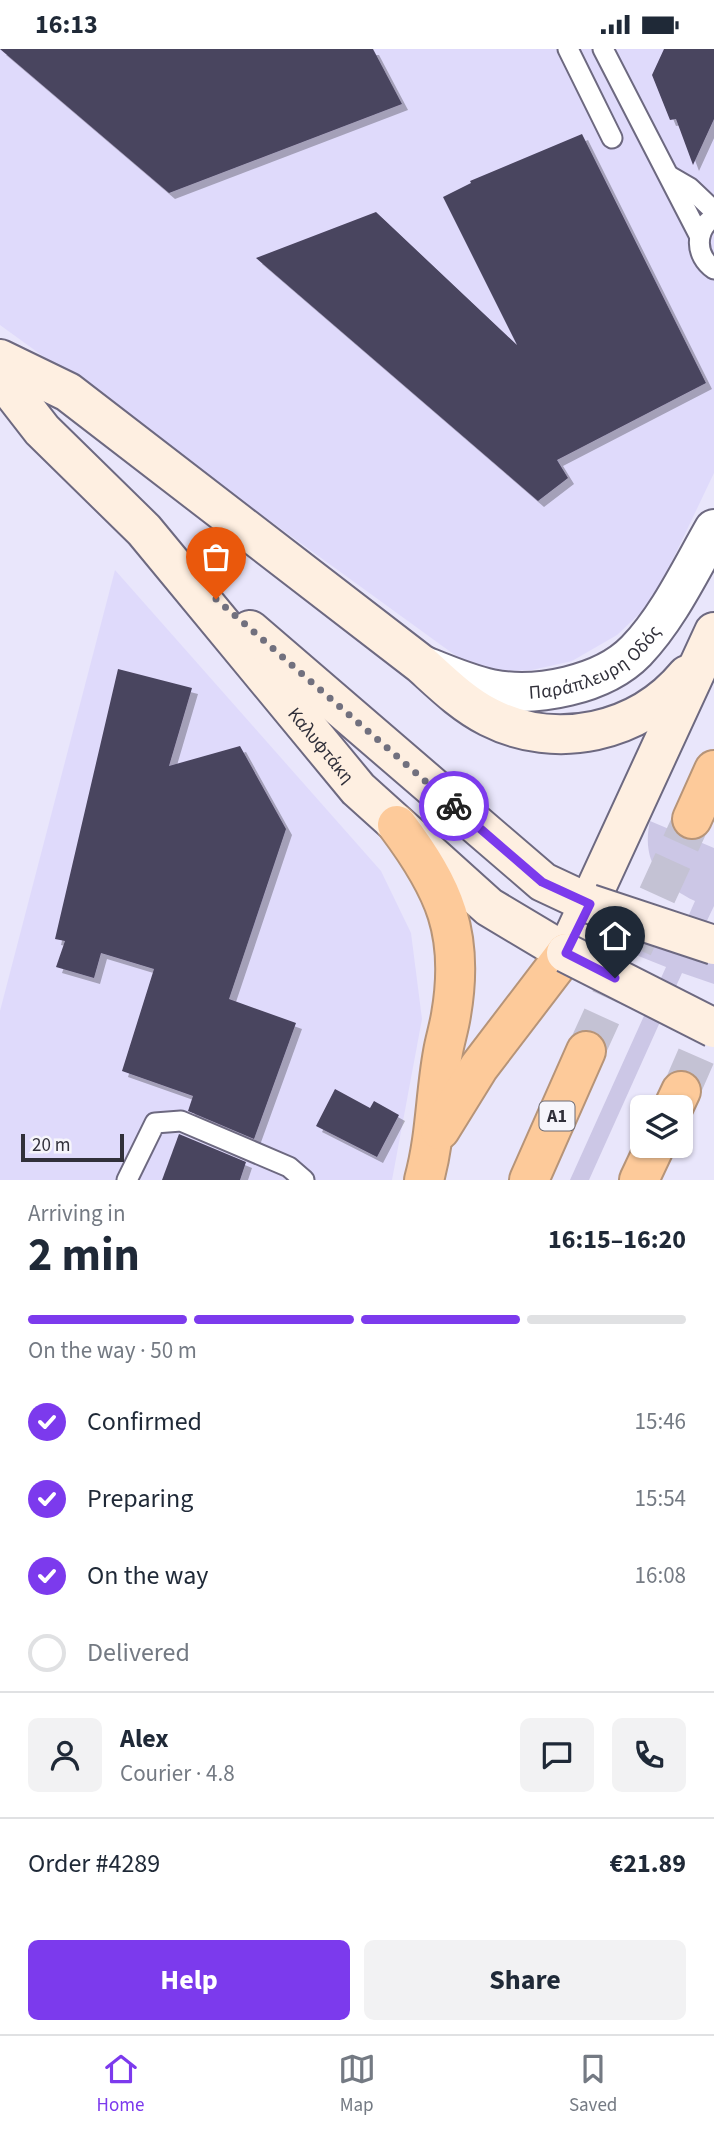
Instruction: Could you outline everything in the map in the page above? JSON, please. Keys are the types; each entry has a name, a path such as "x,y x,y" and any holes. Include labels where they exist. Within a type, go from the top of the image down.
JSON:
{"highway":[{"path":"692,819 714,770"},
{"path":"397,825 428,866 439,887 448,911 456,956 454,995 442,1053 435,1140 424,1180"},
{"path":"435,1140 479,1066 566,953"},
{"name":"Α1","path":"528,1180 586,1051"},
{"path":"639,1180 649,1158"}],"main road":[{"path":"0,359 68,392 421,664 458,698 487,716 516,729 536,733 578,734 623,722 653,706 677,687 712,636"},
{"name":"Καλυφτάκη","path":"0,376 42,430 144,530 358,789 397,825 489,908 566,953 714,1028"},
{"path":"144,530 253,632 542,882 590,904 714,945"},
{"path":"566,953 642,782 712,636"}],"street":[{"name":"Παράπλευρη Οδός","path":"421,664 467,683 518,691 562,686 612,670 636,651 657,623 714,530"}],"lane":[{"path":"568,49 612,138"},
{"path":"603,49 699,235 699,250 706,263 714,269"},
{"path":"671,177 690,188 714,211"},
{"path":"699,235 706,222 714,217"},
{"path":"127,1180 155,1122 181,1121 289,1167 304,1180"}],"shaded area":[{"path":"0,49 714,49 714,473 653,601 617,635 572,661 532,670 495,671 463,661 0,325"},
{"path":"115,570 381,871 411,933 422,1019 392,1180 0,1180 0,1011"},
{"path":"650,821 714,848 714,906 690,956 714,960 714,984 682,973 589,1180 570,1180 666,967 636,955 634,939 673,951 695,901 672,887 656,870 648,848"}],"building":[{"path":"0,49 373,49 402,104 169,193"},
{"path":"664,49 714,49 714,119 693,165 676,119 670,120 652,75"},
{"path":"582,134 706,383 557,460 568,478 538,501 256,258 376,212 517,345 443,197 471,183 470,181"},
{"path":"118,669 192,688 169,766 240,746 286,829 229,999 296,1023 254,1139 188,1111 193,1096 122,1071 154,969 101,953 94,978 56,967 65,941 55,939"},
{"path":"335,1089 370,1108 374,1101 399,1115 377,1157 316,1126"},
{"path":"179,1134 246,1162 240,1180 162,1180"}],"tunnel":[{"path":"586,1051 692,819"},
{"path":"681,1091 714,1015"}],"way so far":[{"path":"216,599 454,806"}],"route":[{"path":"454,806 542,882 590,904 566,953 615,978"}]}
